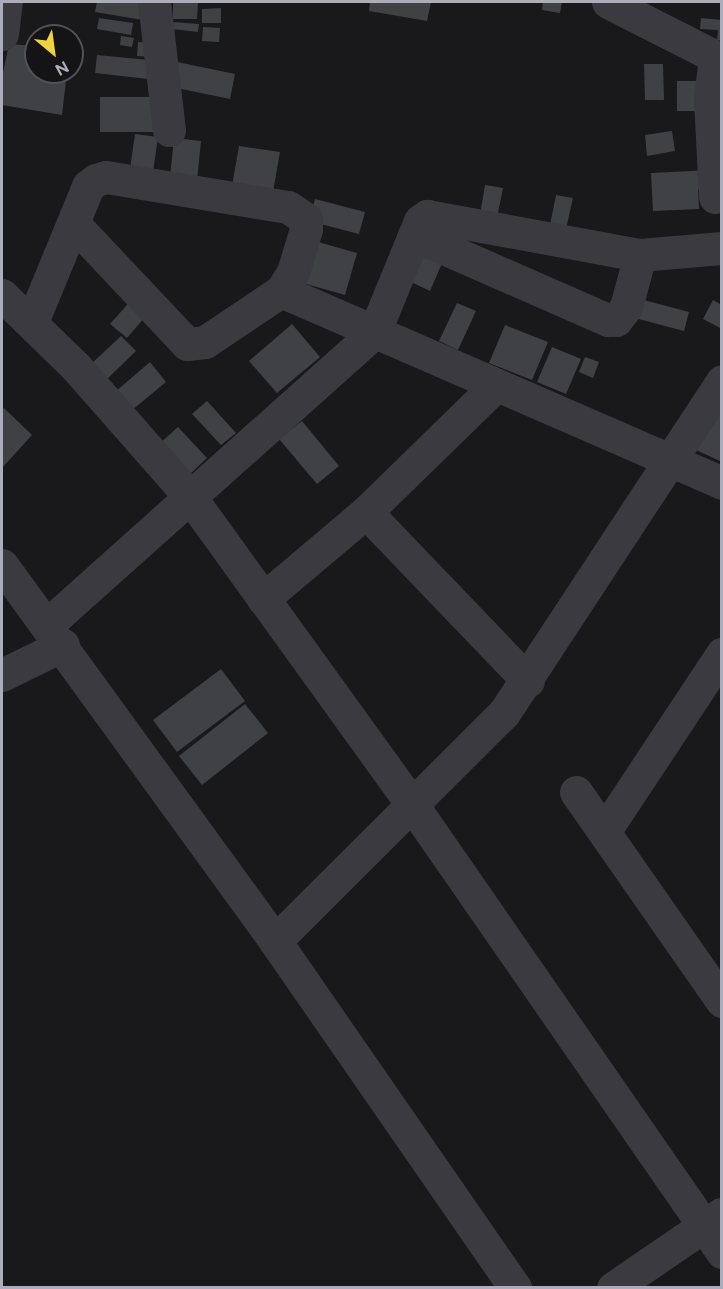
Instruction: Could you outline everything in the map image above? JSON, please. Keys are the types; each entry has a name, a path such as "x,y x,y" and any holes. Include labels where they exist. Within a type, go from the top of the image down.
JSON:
{"street":[{"path":"2,34 6,2"},
{"path":"154,2 170,130"},
{"path":"608,2 718,58 710,99 715,197"},
{"path":"32,322 88,186 106,177 288,207 306,219 306,229 293,272 281,291 205,342 187,344 74,224"},
{"path":"2,675 55,634 191,498 374,333 420,221 435,215 640,255 722,248"},
{"path":"414,235 608,320 616,320 626,307 640,255"},
{"path":"281,291 722,483"},
{"path":"2,295 32,322 191,498 712,1220 722,1252"},
{"path":"275,941 479,741 528,681 722,381"},
{"path":"263,598 366,512 496,385"},
{"path":"366,512 528,681"},
{"path":"2,565 55,634 275,941 515,1287"},
{"path":"604,832 722,654"},
{"path":"576,792 722,1001"},
{"path":"613,1287 712,1220"}],"building":[{"path":"97,2 152,2 149,21 95,12"},
{"path":"173,2 198,3 197,19 173,19"},
{"path":"370,2 431,2 427,21 369,11"},
{"path":"543,2 562,2 560,13 542,10"},
{"path":"221,8 221,23 202,23 202,9"},
{"path":"99,18 133,23 131,35 97,29"},
{"path":"701,18 722,20 722,40 717,40 718,30 700,29"},
{"path":"173,22 199,24 198,32 172,29"},
{"path":"203,27 220,28 219,42 202,41"},
{"path":"121,36 134,38 132,47 120,45"},
{"path":"138,42 154,43 152,57 137,56"},
{"path":"9,44 24,45 24,84 66,84 62,115 2,105 2,77"},
{"path":"97,55 159,61 157,80 95,73"},
{"path":"177,62 235,74 230,99 172,87"},
{"path":"644,64 663,64 664,100 645,100"},
{"path":"677,81 706,81 699,111 677,111"},
{"path":"100,97 165,97 165,132 100,132"},
{"path":"672,131 675,151 647,156 645,135"},
{"path":"135,134 158,137 153,172 130,169"},
{"path":"174,138 201,141 197,180 170,177"},
{"path":"239,146 280,152 273,192 232,186"},
{"path":"711,170 712,189 698,189 699,209 653,211 651,173"},
{"path":"485,185 503,188 497,218 480,215"},
{"path":"556,195 573,198 566,229 550,225"},
{"path":"315,199 365,212 359,234 309,221"},
{"path":"311,240 357,253 345,295 299,282"},
{"path":"423,244 446,254 430,291 407,280"},
{"path":"135,296 151,310 127,338 110,324"},
{"path":"640,299 689,312 684,331 635,318"},
{"path":"713,300 722,305 722,329 703,319"},
{"path":"457,303 476,311 458,350 439,341"},
{"path":"292,324 320,357 277,393 249,361"},
{"path":"505,325 548,342 532,380 489,363"},
{"path":"121,336 136,351 104,382 89,366"},
{"path":"552,347 581,359 566,394 537,382"},
{"path":"585,357 599,362 593,378 579,372"},
{"path":"150,362 166,382 131,411 115,392"},
{"path":"722,394 722,462 692,448"},
{"path":"207,401 236,433 221,445 192,414"},
{"path":"4,408 32,435 2,468 2,411"},
{"path":"302,421 339,466 317,484 279,439"},
{"path":"178,427 207,458 189,475 159,444"},
{"path":"221,669 245,701 177,752 153,720"},
{"path":"245,704 268,733 202,785 179,756"}]}
